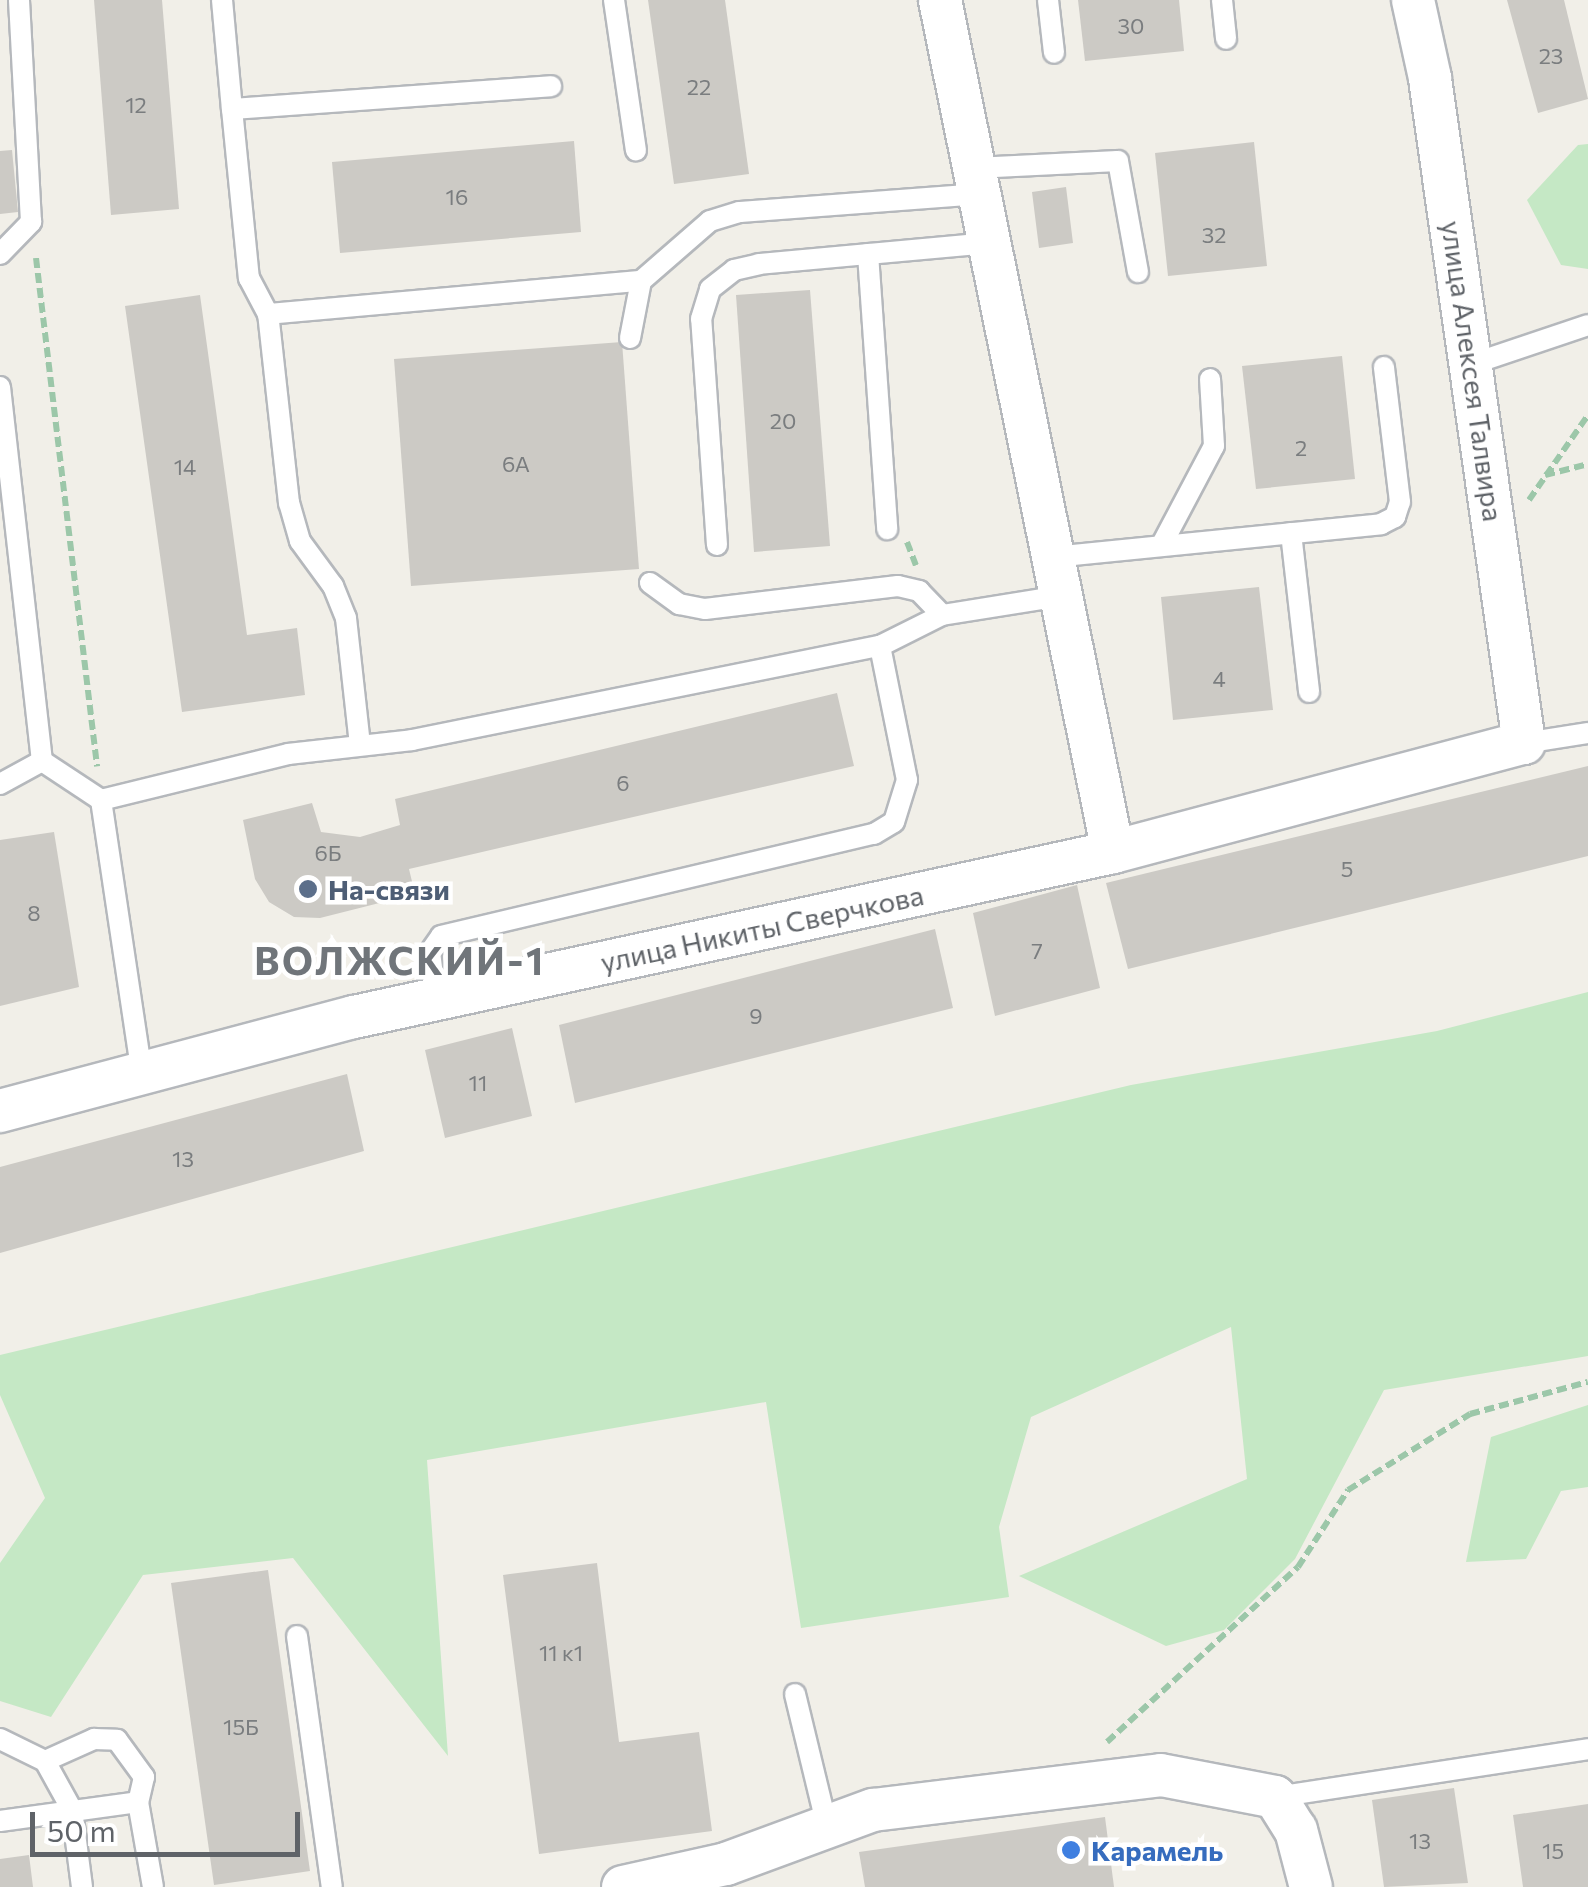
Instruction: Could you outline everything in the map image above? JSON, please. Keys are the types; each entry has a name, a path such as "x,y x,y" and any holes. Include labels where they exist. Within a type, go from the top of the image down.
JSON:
{"street":[{"path":"940,0 1113,852"},
{"name":"улица Алексея Талвира","path":"1413,0 1472,364 1524,744"},
{"name":"улица Никиты Сверчкова","path":"0,1111 141,1068 436,998 1113,852 1524,744"},
{"path":"624,1887 726,1864 873,1810 1161,1775 1276,1797 1296,1830 1311,1887"}],"lane":[{"path":"0,254 31,222 19,0"},
{"path":"222,0 249,278 268,314 289,503 300,541 332,586 346,618 360,746"},
{"path":"614,0 636,150"},
{"path":"1048,0 1054,54"},
{"path":"1222,0 1226,39"},
{"path":"232,109 550,86"},
{"path":"268,314 641,281 710,221 740,212 1118,161 1125,172 1138,272"},
{"path":"716,545 701,319 710,289 734,270 759,264 990,243"},
{"path":"868,254 887,530"},
{"path":"630,338 641,281"},
{"path":"1472,364 1588,325"},
{"path":"100,800 288,754 360,746 880,646 942,615 1161,546 1292,533 1395,517 1400,502 1384,367"},
{"path":"1161,546 1214,446 1210,379"},
{"path":"0,387 42,760 100,800 141,1068"},
{"path":"1292,533 1309,692"},
{"path":"650,583 679,604 705,608 898,586 919,591 942,615"},
{"path":"436,998 430,952 441,936 874,834 894,822 907,780 880,646"},
{"path":"1524,744 1588,733"},
{"path":"0,784 42,760"},
{"path":"297,1636 331,1887"},
{"path":"795,1694 827,1826"},
{"path":"0,1738 45,1761 72,1810 82,1887"},
{"path":"45,1761 94,1739 117,1740 144,1778 138,1802 153,1887"},
{"path":"1276,1797 1588,1749"},
{"path":"0,1821 138,1802"}],"path":[{"path":"31,222 100,800"},
{"path":"1499,550 1544,476 1588,415"},
{"path":"1544,476 1588,464"},
{"path":"1053,1788 1216,1649 1298,1568 1348,1490 1470,1414 1588,1382"}],"green space":[{"path":"1588,144 1588,269 1561,265 1527,200 1578,145"},
{"path":"1588,992 1588,1356 1384,1390 1295,1559 1224,1630 1166,1646 1019,1576 1247,1479 1231,1327 1031,1417 999,1527 1009,1597 801,1628 766,1402 427,1460 448,1756 293,1558 143,1575 51,1717 0,1701 0,1563 45,1498 0,1395 0,1355 1131,1085 1437,1031"},
{"path":"1588,1405 1588,1487 1561,1491 1526,1559 1466,1562 1491,1437"}],"building":[{"path":"94,0 162,0 179,209 111,215"},
{"path":"648,0 725,0 749,174 674,184"},
{"path":"1078,0 1179,0 1184,51 1085,61"},
{"path":"1507,0 1564,0 1588,99 1538,113"},
{"path":"574,141 581,232 340,253 332,162"},
{"path":"1254,142 1267,266 1168,276 1155,153"},
{"path":"12,150 18,212 0,214 0,151"},
{"path":"1066,187 1073,243 1039,248 1032,192"},
{"path":"810,290 830,546 754,552 736,295"},
{"path":"200,295 247,635 297,628 305,695 182,712 125,306"},
{"path":"622,342 639,569 411,586 394,359"},
{"path":"1342,356 1355,479 1256,489 1242,366"},
{"path":"1259,587 1273,710 1173,720 1161,597"},
{"path":"837,693 854,766 409,869 415,894 320,918 294,917 269,902 255,879 243,820 312,803 321,832 360,837 400,825 395,799"},
{"path":"1588,766 1588,856 1128,969 1106,883"},
{"path":"54,832 79,987 0,1006 0,840"},
{"path":"1077,885 1100,988 995,1016 973,913"},
{"path":"935,929 953,1008 575,1103 559,1025"},
{"path":"512,1028 532,1116 445,1138 425,1050"},
{"path":"347,1074 364,1151 0,1253 0,1167"},
{"path":"597,1563 619,1742 699,1732 712,1831 539,1854 503,1575"},
{"path":"268,1570 310,1871 214,1885 171,1583"},
{"path":"1454,1788 1468,1883 1384,1887 1372,1800"},
{"path":"1588,1804 1588,1887 1523,1887 1513,1815"},
{"path":"1105,1817 1114,1887 865,1887 859,1852"},
{"path":"29,1855 33,1887 0,1887 0,1859"}],"place":[{"name":"На-связи","path":"308,889"},
{"name":"Карамель","path":"1071,1850"}],"district":[{"name":"ВОЛЖСКИЙ-1","path":"400,960"}]}
